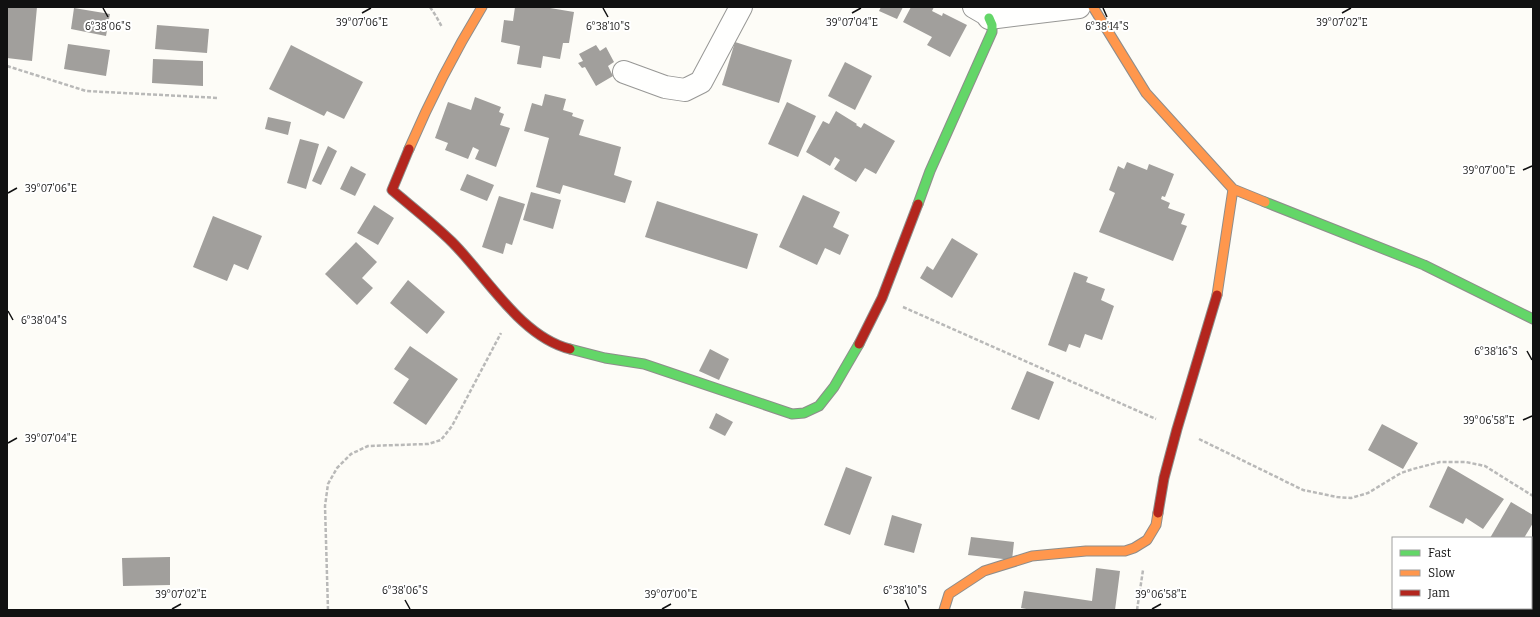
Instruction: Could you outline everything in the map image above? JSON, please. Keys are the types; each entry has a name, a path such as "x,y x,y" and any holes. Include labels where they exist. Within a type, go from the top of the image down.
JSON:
{"street":[{"path":"482,7 461,41 426,109 392,190 452,242 526,325 557,346 605,358 644,364 792,414 804,413 819,406 830,392 864,336 882,298 930,171 992,32 992,25 981,13"},
{"path":"624,72 664,87 685,90 701,82 741,7"},
{"path":"981,13 1079,7"},
{"path":"1093,7 1146,93 1233,189 1424,265 1533,319"},
{"path":"944,610 949,594 984,570 1032,556 1125,551 1134,548 1147,540 1156,525 1164,478 1216,298 1233,189"}],"path":[{"path":"7,66 86,91 219,98"},
{"path":"882,298 1177,429 1303,490 1337,497 1351,498 1368,493 1402,473 1413,469 1440,462 1466,462 1485,466 1533,496"},
{"path":"328,610 325,506 328,484 337,468 351,454 368,446 428,444 441,440 452,426 512,310"},
{"path":"1137,610 1147,540"}],"building":[{"path":"7,7 37,7 32,61 7,58"},
{"path":"515,7 544,7 574,12 569,43 563,43 560,59 543,56 541,68 517,64 520,46 501,42 504,20 513,21"},
{"path":"881,7 903,7 897,19 879,11"},
{"path":"911,7 934,7 932,11 942,16 943,13 967,25 950,57 927,45 932,37 903,22"},
{"path":"74,8 110,14 106,36 71,29"},
{"path":"157,25 209,29 207,53 155,49"},
{"path":"735,42 792,60 779,103 722,85"},
{"path":"68,44 110,50 106,76 64,69"},
{"path":"291,45 363,82 344,119 327,111 324,116 269,89"},
{"path":"596,45 600,51 606,47 614,62 608,66 613,76 596,86 585,67 582,68 578,63 583,61 579,54"},
{"path":"153,59 203,61 203,86 152,83"},
{"path":"845,62 872,76 855,110 828,96"},
{"path":"545,94 566,99 563,110 573,113 572,116 584,120 579,135 621,147 614,175 632,181 625,203 563,185 560,194 536,187 549,138 524,131 532,103 542,106"},
{"path":"475,97 501,107 499,112 504,114 500,125 510,128 496,167 475,159 479,150 473,147 468,159 445,150 448,143 435,138 448,102 471,110"},
{"path":"787,102 816,116 798,157 768,144"},
{"path":"836,111 861,128 864,123 895,141 876,174 865,168 856,182 834,169 840,160 835,157 830,166 806,152 823,121 829,124"},
{"path":"268,117 291,122 288,135 265,129"},
{"path":"300,139 319,144 306,189 287,183"},
{"path":"328,146 337,151 321,185 312,181"},
{"path":"1127,162 1147,170 1149,164 1174,174 1165,197 1162,196 1161,199 1170,203 1168,208 1185,214 1181,224 1187,226 1173,261 1099,232 1115,193 1109,190 1118,166 1124,169"},
{"path":"351,166 366,174 355,196 340,189"},
{"path":"467,174 494,185 487,201 460,190"},
{"path":"531,192 561,200 553,229 523,220"},
{"path":"803,195 840,212 833,227 849,235 840,255 825,248 817,265 779,247"},
{"path":"499,196 525,204 512,245 506,243 503,254 482,247"},
{"path":"657,201 758,234 747,269 645,237"},
{"path":"374,205 394,218 378,245 357,233"},
{"path":"213,216 262,236 248,270 234,264 227,281 193,267"},
{"path":"952,238 978,254 952,298 920,278 927,266 933,270"},
{"path":"356,242 377,262 362,278 373,288 357,305 325,274"},
{"path":"1074,272 1088,277 1086,282 1105,289 1101,300 1114,306 1102,340 1085,334 1080,348 1069,344 1066,352 1048,345"},
{"path":"408,280 445,312 427,334 390,303"},
{"path":"410,346 458,379 426,425 393,403 409,379 394,369"},
{"path":"710,349 729,359 719,380 699,371"},
{"path":"1027,371 1054,382 1039,420 1011,409"},
{"path":"716,413 733,422 725,436 709,428"},
{"path":"1382,424 1418,443 1403,469 1368,450"},
{"path":"1448,466 1504,499 1483,529 1466,518 1463,524 1429,507"},
{"path":"846,467 872,477 850,535 824,525"},
{"path":"1511,502 1533,515 1533,523 1525,537 1491,537"},
{"path":"892,515 922,524 914,553 884,545"},
{"path":"971,537 1014,542 1012,560 968,555"},
{"path":"170,557 170,585 123,586 122,558"},
{"path":"1096,568 1120,571 1115,610 1032,610 1021,608 1024,591 1092,601"}],"traffic: fast":[{"path":"918,204 930,171 992,32 992,25 989,18"},
{"path":"1265,202 1424,265 1533,319"},
{"path":"570,349 605,358 644,364 792,414 804,413 819,406 834,387 859,344"}],"traffic: slow":[{"path":"409,149 443,77 482,7"},
{"path":"1093,7 1146,93 1233,189 1265,202"},
{"path":"1217,295 1233,189"},
{"path":"944,610 949,594 984,571 1032,556 1086,551 1125,551 1134,548 1147,540 1156,525 1158,513"}],"traffic: jam":[{"path":"409,149 392,190 452,242 520,319 536,332 552,342 570,349"},
{"path":"859,344 882,298 918,204"},
{"path":"1158,513 1164,478 1177,429 1217,295"}]}
